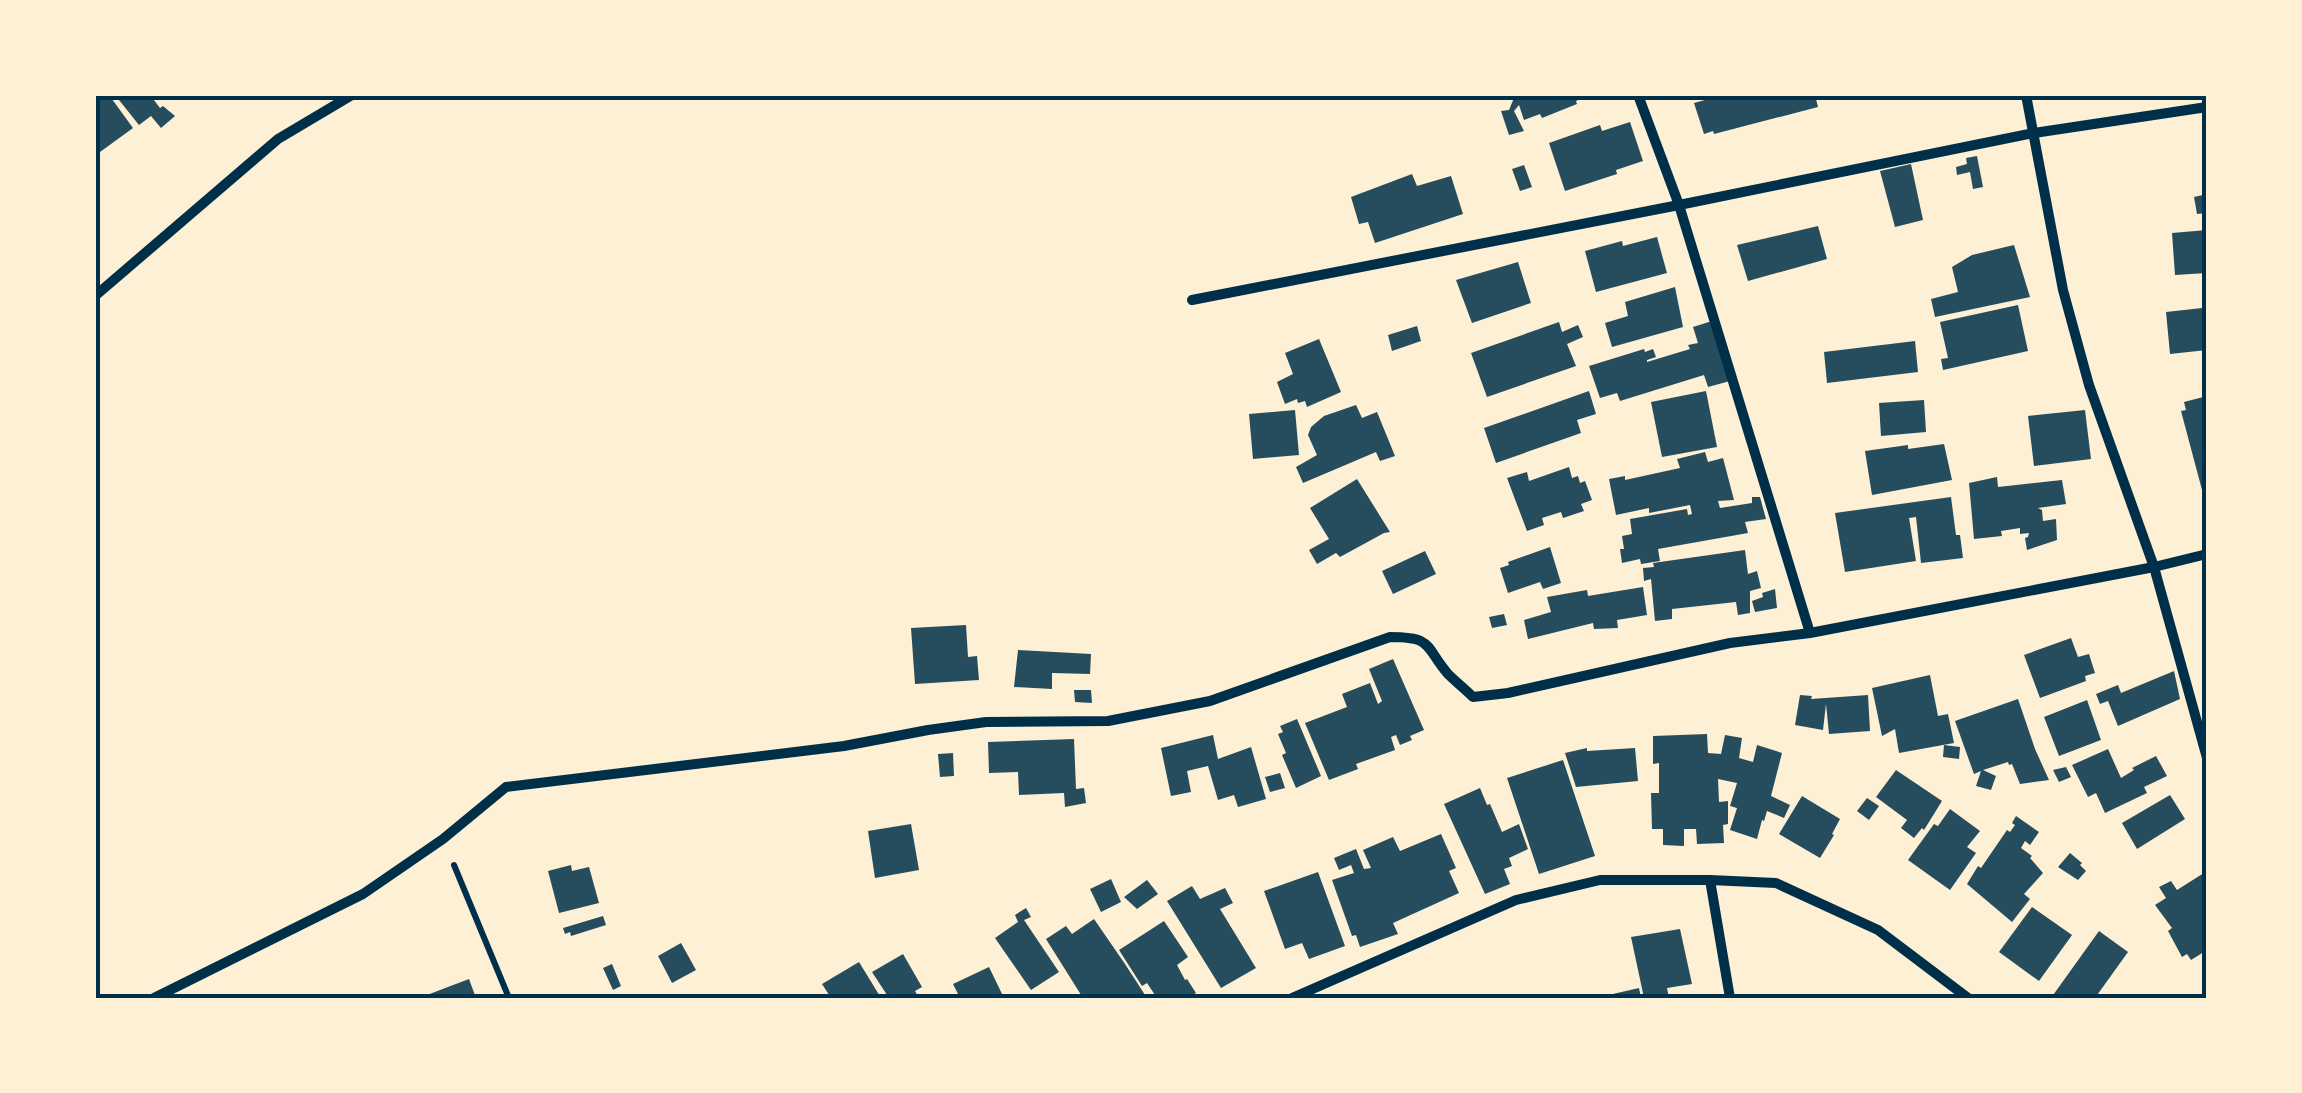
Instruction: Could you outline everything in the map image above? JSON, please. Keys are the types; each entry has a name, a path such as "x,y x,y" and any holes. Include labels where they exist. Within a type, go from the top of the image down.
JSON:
{"street":[{"path":"95,296 278,140 352,95"},
{"path":"1638,95 1679,205 1810,633"},
{"path":"2026,95 2062,290 2089,386 2154,567 2207,758"},
{"path":"1192,300 2034,132 2207,107"},
{"path":"154,998 363,894 443,839 506,787 844,746 986,722 1108,721 1210,701 1390,637 1411,637 1428,643 1447,673 1473,697 1508,694 1730,643 1810,633 2207,554"},
{"path":"1292,998 1516,900 1600,880 1776,883 1878,930 1968,998"},
{"path":"1710,880 1730,998"}],"path":[{"path":"443,839 508,998"}],"building":[{"path":"95,95 109,95 133,128 100,152 95,144"},
{"path":"115,95 150,95 160,108 163,106 175,116 161,128 151,116 139,125"},
{"path":"1512,95 1590,95 1542,118 1540,114 1524,120 1519,105 1514,111 1524,131 1509,135 1501,111 1509,110"},
{"path":"1723,95 1815,95 1818,107 1704,134 1694,103"},
{"path":"1630,122 1643,161 1565,191 1549,143 1600,125 1602,131"},
{"path":"1977,156 1983,187 1973,189 1970,172 1957,175 1956,167 1967,164 1966,158"},
{"path":"1911,164 1923,220 1895,227 1880,171"},
{"path":"1524,165 1532,187 1520,191 1512,169"},
{"path":"1412,174 1417,186 1451,176 1463,214 1375,243 1368,222 1359,224 1351,197"},
{"path":"2207,194 2207,213 2197,214 2194,197"},
{"path":"1818,226 1827,259 1748,281 1737,245"},
{"path":"2207,230 2207,273 2175,275 2172,233"},
{"path":"1657,237 1667,273 1596,292 1585,251"},
{"path":"2014,245 2030,297 1935,317 1931,299 1958,292 1952,267 1972,255"},
{"path":"1518,262 1531,303 1472,323 1456,280"},
{"path":"1675,287 1683,327 1612,347 1605,323 1628,316 1625,302"},
{"path":"2018,305 2028,351 1943,370 1941,359 1948,358 1940,322"},
{"path":"2202,308 2207,350 2170,354 2166,312"},
{"path":"1712,321 1730,381 1708,387 1704,375 1620,401 1617,393 1600,398 1589,366 1644,349 1653,349 1656,357 1647,362 1690,349 1688,345 1698,343 1693,327"},
{"path":"1559,322 1562,332 1578,325 1583,337 1567,344 1576,366 1487,397 1471,353"},
{"path":"1417,326 1421,341 1392,351 1388,335"},
{"path":"1319,339 1341,392 1307,407 1305,401 1298,403 1297,399 1285,404 1277,382 1293,374 1285,353"},
{"path":"1915,341 1918,372 1827,383 1824,352"},
{"path":"1589,391 1596,414 1577,420 1581,433 1496,463 1484,428"},
{"path":"1706,391 1717,447 1662,457 1651,402"},
{"path":"2207,396 2207,489 2202,490 2181,411 2186,410 2184,402"},
{"path":"1924,400 1926,432 1881,436 1879,403"},
{"path":"1356,405 1362,418 1377,412 1395,456 1380,461 1376,452 1303,483 1296,467 1317,455 1308,435 1311,427 1324,416"},
{"path":"1295,410 1299,455 1253,459 1249,414"},
{"path":"2085,410 2091,459 2034,466 2028,416"},
{"path":"1944,444 1952,480 1872,495 1865,451"},
{"path":"1705,452 1708,462 1723,458 1734,500 1718,501 1720,508 1752,503 1752,497 1760,497 1766,519 1745,522 1748,533 1658,549 1660,561 1641,564 1640,559 1622,563 1622,536 1632,534 1630,519 1687,509 1688,515 1692,514 1690,505 1616,515 1609,479 1625,476 1625,480 1680,468 1677,459"},
{"path":"1569,467 1572,478 1578,476 1580,483 1585,481 1592,500 1581,504 1584,511 1563,518 1561,512 1542,518 1544,525 1527,531 1507,478 1527,472 1529,481"},
{"path":"1997,477 1998,487 2062,480 2066,504 2038,508 2042,510 2043,521 2056,519 2057,540 2027,550 2025,538 2029,533 2020,534 2020,528 2001,531 2002,536 1974,539 1969,483"},
{"path":"1357,479 1390,532 1317,564 1309,550 1329,539 1310,508"},
{"path":"1951,497 1963,558 1921,563 1916,517 1909,518 1916,561 1845,572 1835,513"},
{"path":"1550,547 1561,583 1543,589 1540,582 1508,593 1500,568"},
{"path":"1745,550 1748,574 1757,571 1761,588 1750,591 1750,613 1738,615 1736,602 1672,609 1672,619 1655,621 1651,579 1644,581 1643,568 1654,567 1653,563"},
{"path":"1425,551 1436,574 1393,594 1382,571"},
{"path":"1643,587 1647,615 1617,620 1618,628 1594,629 1593,623 1528,639 1524,620 1551,612 1547,597 1587,590 1588,596"},
{"path":"1775,589 1777,608 1755,612 1752,601"},
{"path":"1504,614 1507,625 1492,628 1489,617"},
{"path":"966,625 968,657 977,656 979,680 915,684 911,628"},
{"path":"2071,638 2078,657 2089,654 2095,673 2085,676 2086,681 2040,698 2024,655"},
{"path":"1018,650 1091,654 1090,674 1052,673 1052,689 1014,687"},
{"path":"1393,659 1424,730 1400,745 1396,735 1391,737 1395,750 1356,764 1358,769 1329,780 1305,723 1347,707 1342,694 1370,683 1378,704 1382,701 1369,669"},
{"path":"2174,671 2180,699 2118,726 2108,701 2100,704 2096,694 2118,685 2121,693"},
{"path":"1930,675 1938,716 1948,714 1954,743 1899,753 1895,729 1882,736 1872,688"},
{"path":"1074,690 1091,690 1092,703 1075,702"},
{"path":"1800,695 1812,696 1811,699 1868,695 1870,731 1829,734 1826,704 1823,730 1795,725"},
{"path":"2018,699 2049,780 2020,784 2008,762 1983,770 1996,776 1991,790 1976,786 1981,771 1974,774 1955,721"},
{"path":"2087,700 2101,740 2059,756 2044,717"},
{"path":"1297,719 1321,776 1296,788 1278,734 1283,732 1280,726"},
{"path":"1707,734 1708,753 1721,754 1725,735 1742,738 1739,758 1753,762 1757,745 1782,753 1771,796 1790,805 1784,818 1767,811 1757,839 1730,830 1737,808 1730,806 1737,783 1718,779 1719,802 1728,801 1724,843 1697,844 1696,829 1684,829 1684,846 1663,845 1663,829 1652,829 1651,793 1659,793 1659,763 1653,764 1653,736"},
{"path":"1213,735 1218,759 1251,747 1266,799 1238,807 1234,795 1218,800 1208,766 1187,771 1191,792 1171,796 1161,748"},
{"path":"1074,739 1076,789 1084,788 1086,803 1065,807 1064,793 1019,795 1018,772 989,773 988,742"},
{"path":"1944,745 1960,747 1959,759 1943,757"},
{"path":"1587,748 1635,748 1638,781 1576,787 1565,753"},
{"path":"2108,749 2121,778 2156,756 2167,776 2144,787 2147,793 2105,813 2096,793 2088,797 2072,765"},
{"path":"953,753 954,776 940,777 938,754"},
{"path":"1563,760 1595,856 1539,874 1507,778"},
{"path":"2066,767 2071,777 2059,782 2053,770"},
{"path":"1896,770 1942,801 1924,830 1914,838 1901,828 1907,820 1876,797"},
{"path":"1280,773 1285,788 1270,792 1265,777"},
{"path":"1480,788 1502,832 1519,824 1528,849 1509,858 1512,866 1504,869 1510,884 1485,894 1444,804"},
{"path":"2170,795 2185,819 2137,849 2122,823"},
{"path":"1802,796 1840,819 1820,858 1779,834"},
{"path":"1867,798 1879,806 1869,820 1857,811"},
{"path":"1950,809 1980,831 1967,847 1976,853 1950,890 1908,860"},
{"path":"2016,816 2039,832 2030,845 2025,841 2021,848 2043,873 2024,894 2030,899 2012,922 1967,884 2007,830 2010,832"},
{"path":"911,824 919,870 875,878 868,831"},
{"path":"1441,834 1456,868 1449,871 1459,893 1393,923 1398,934 1360,947 1356,935 1352,936 1332,880 1354,873 1351,865 1339,870 1334,858 1356,849 1364,869 1371,868 1363,850 1393,837 1400,851"},
{"path":"2070,853 2086,871 2078,880 2058,867"},
{"path":"571,865 572,871 589,867 599,903 559,913 548,871"},
{"path":"2207,871 2207,950 2191,960 2187,954 2182,957 2168,931 2172,928 2155,905 2166,898 2159,887 2171,881 2177,890"},
{"path":"1318,872 1345,946 1309,959 1302,943 1285,949 1264,891"},
{"path":"1111,879 1121,902 1101,912 1090,889"},
{"path":"1147,880 1158,894 1137,909 1124,897"},
{"path":"1192,886 1200,899 1225,888 1233,903 1220,909 1256,968 1221,988 1167,901"},
{"path":"2032,907 2072,935 2039,981 1999,952"},
{"path":"1026,908 1031,917 1024,920 1059,972 1031,990 995,938 1018,922 1015,915"},
{"path":"603,916 606,925 571,936 570,932 565,934 563,928"},
{"path":"1094,919 1147,998 1083,998 1046,939 1066,926 1072,934"},
{"path":"1164,921 1188,957 1177,965 1196,993 1188,998 1157,998 1147,983 1142,986 1119,950"},
{"path":"1680,929 1692,984 1667,988 1669,998 1644,998 1631,937"},
{"path":"2099,931 2128,952 2095,998 2051,998"},
{"path":"681,943 696,970 672,983 658,956"},
{"path":"903,954 922,987 915,991 919,998 889,998 872,972"},
{"path":"859,962 881,998 831,998 822,984"},
{"path":"612,964 621,986 613,990 603,968"},
{"path":"989,967 1004,998 960,998 953,984"},
{"path":"469,979 476,998 419,998"},
{"path":"1639,988 1641,998 1604,998 1604,996"}]}
